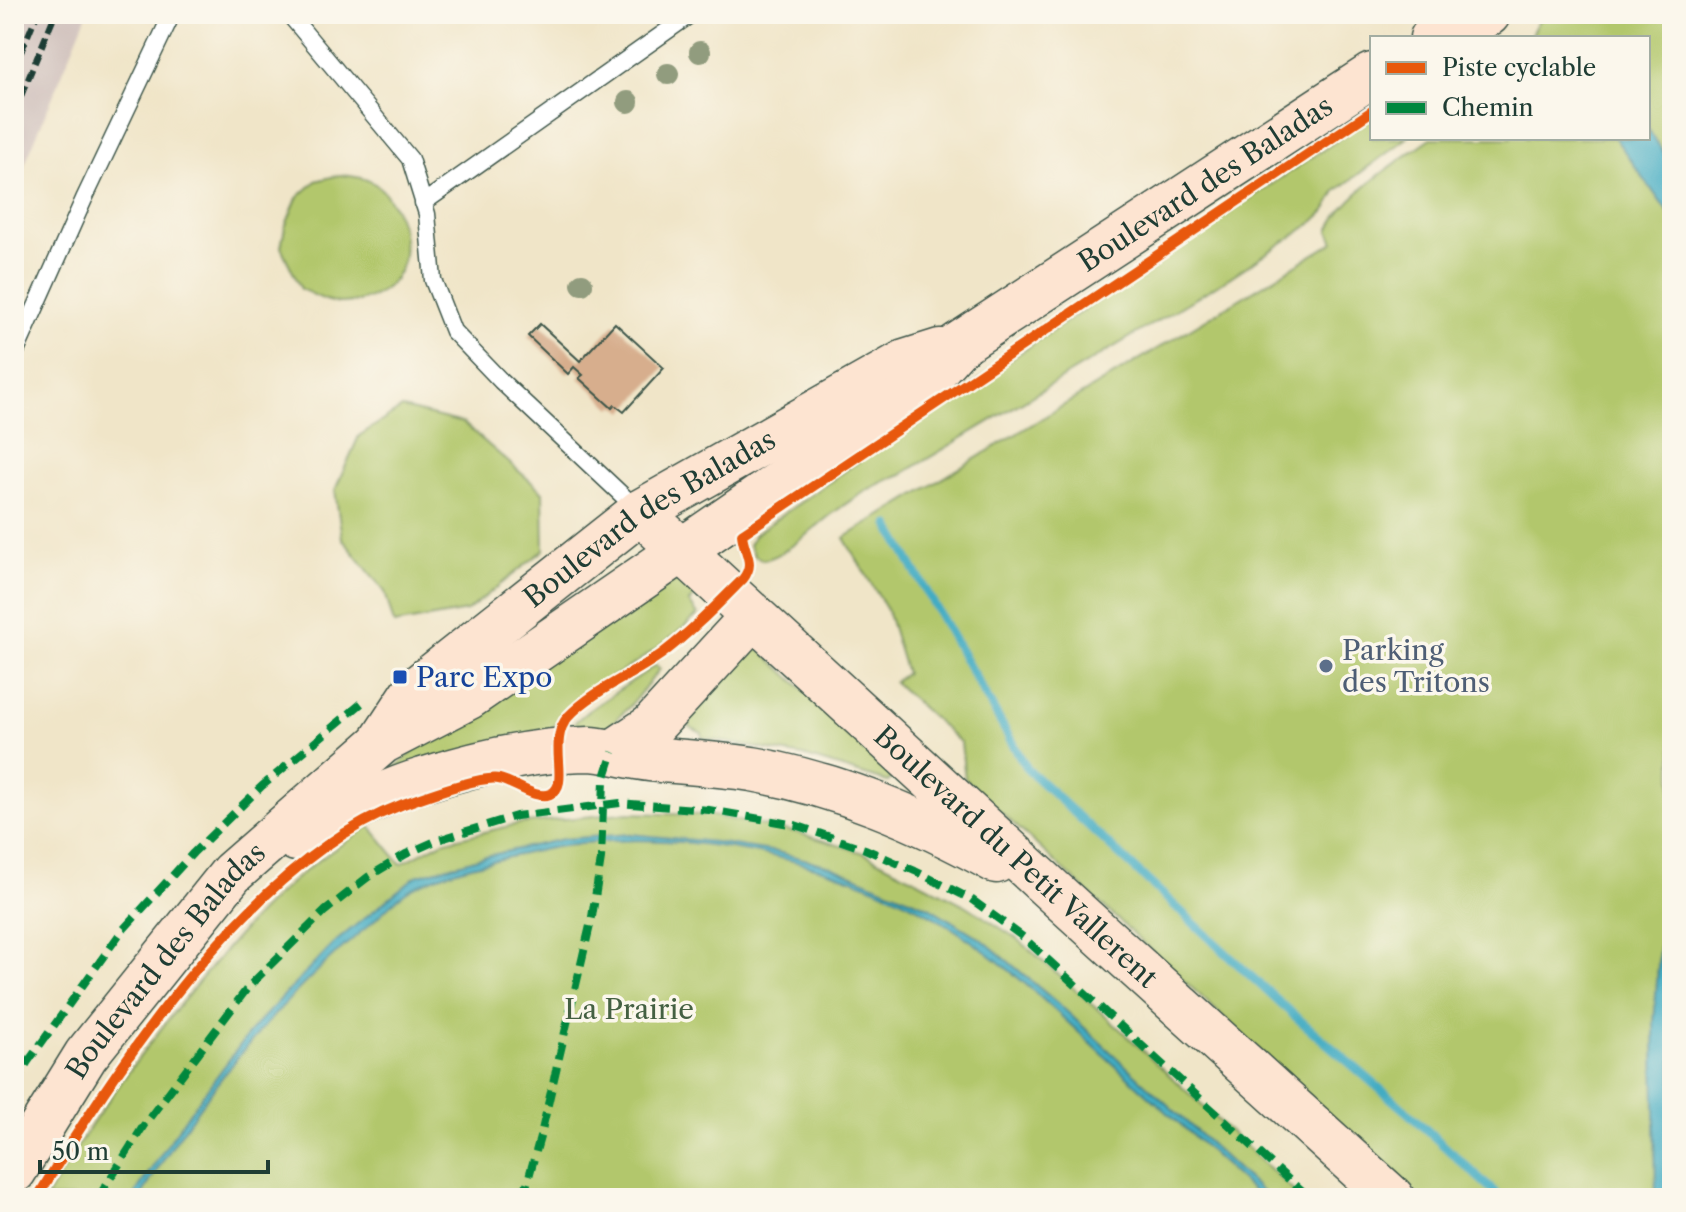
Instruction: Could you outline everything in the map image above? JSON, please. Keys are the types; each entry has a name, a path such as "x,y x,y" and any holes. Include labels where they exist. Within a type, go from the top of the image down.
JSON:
{"main road":[{"path":"1432,36 1455,14"},
{"path":"1435,36 1488,14"},
{"name":"Boulevard des Baladas","path":"14,1171 86,1055 232,873 382,742 469,697 922,385 958,345 1370,76"},
{"name":"Boulevard des Baladas","path":"382,742 416,689 640,512 905,362 958,345"},
{"path":"469,697 525,620 639,538 640,512"},
{"name":"Boulevard du Petit Vallerent","path":"640,512 1392,1198"},
{"path":"613,752 651,727 753,616"},
{"path":"232,873 346,813 420,781 486,763 593,749 649,759 684,760 754,770 848,793 932,826 1054,892"}],"lane":[{"path":"14,356 172,14"},
{"path":"289,14 410,159 427,214 433,280 453,331 501,381 640,512"},
{"path":"423,203 691,14"}],"shaded area":[{"path":"17,14 87,14 14,190 14,21"}],"green space":[{"path":"1546,14 1672,14 1672,165 1650,132 1650,36 1530,36"},
{"path":"1370,118 1370,140 1404,140 1336,191 1325,211 1311,224 1229,278 902,474 860,495 781,553 763,560 755,556 749,545 755,534 888,441"},
{"path":"1428,140 1616,140 1672,218 1672,808 1654,1024 1656,1198 1420,1198 965,779 961,743 894,682 906,673 887,610 844,538 1334,242 1329,231 1336,218 1374,180"},
{"path":"339,175 366,180 383,191 399,219 404,252 395,278 386,288 374,295 342,303 301,289 281,247 285,227 297,198 316,181"},
{"path":"402,408 463,423 543,492 544,550 467,611 394,624 385,592 342,538 335,490 359,436"},
{"path":"675,574 702,588 689,602 698,615 653,651 577,701 550,733 383,778 421,745"},
{"path":"755,645 895,773 888,782 803,756 702,738 702,733 690,727 689,720 693,713"},
{"path":"656,665 660,669 630,706 598,737 568,728 588,711"},
{"name":"La Prairie","path":"622,813 708,815 795,832 864,853 967,906 1019,940 1301,1198 46,1198 116,1088 208,970 275,897 337,847 370,826 401,864 442,842 518,824"}],"water":[{"path":"1650,132 1672,165 1672,218 1616,140 1650,140"},
{"path":"1672,808 1672,1198 1656,1198 1654,1024"},
{"path":"630,834 777,852 831,866 929,907 983,940 1062,1007 1269,1198 1260,1198 1023,982 939,920 858,881 767,855 720,847 627,840 573,844 490,862 442,875 403,894 333,956 271,1019 214,1087 140,1198 132,1198 186,1117 253,1028 334,943 416,876 563,839"}],"building":[{"path":"615,323 664,368 624,412 615,405 612,408 579,378 583,375 574,367 568,374 528,336 540,324 580,361"}],"waterway":[{"path":"889,525 1027,769 1281,1004 1501,1198"}],"railway":[{"path":"14,69 37,14"},
{"path":"14,113 55,14"}],"marked path":[{"path":"14,1086 27,1063 121,932 193,853 262,786 363,702"},
{"path":"523,1198 592,917 601,859 604,780 613,752"},
{"path":"98,1198 144,1125 249,986 325,911 368,877 406,854 438,840 516,816 620,803 709,810 795,825 865,849 971,899 1023,937 1309,1198"}],"cycle path":[{"path":"37,1198 106,1089 148,1030 241,919 292,871 346,833 401,805 450,788 479,780 499,779 531,793 550,794 559,782 559,738 568,717 589,699 673,645 743,579 749,563 742,534 1370,112"}],"place":[{"name":"Parking des Tritons","path":"1326,666"},
{"name":"Parc Expo","path":"400,677"}]}
